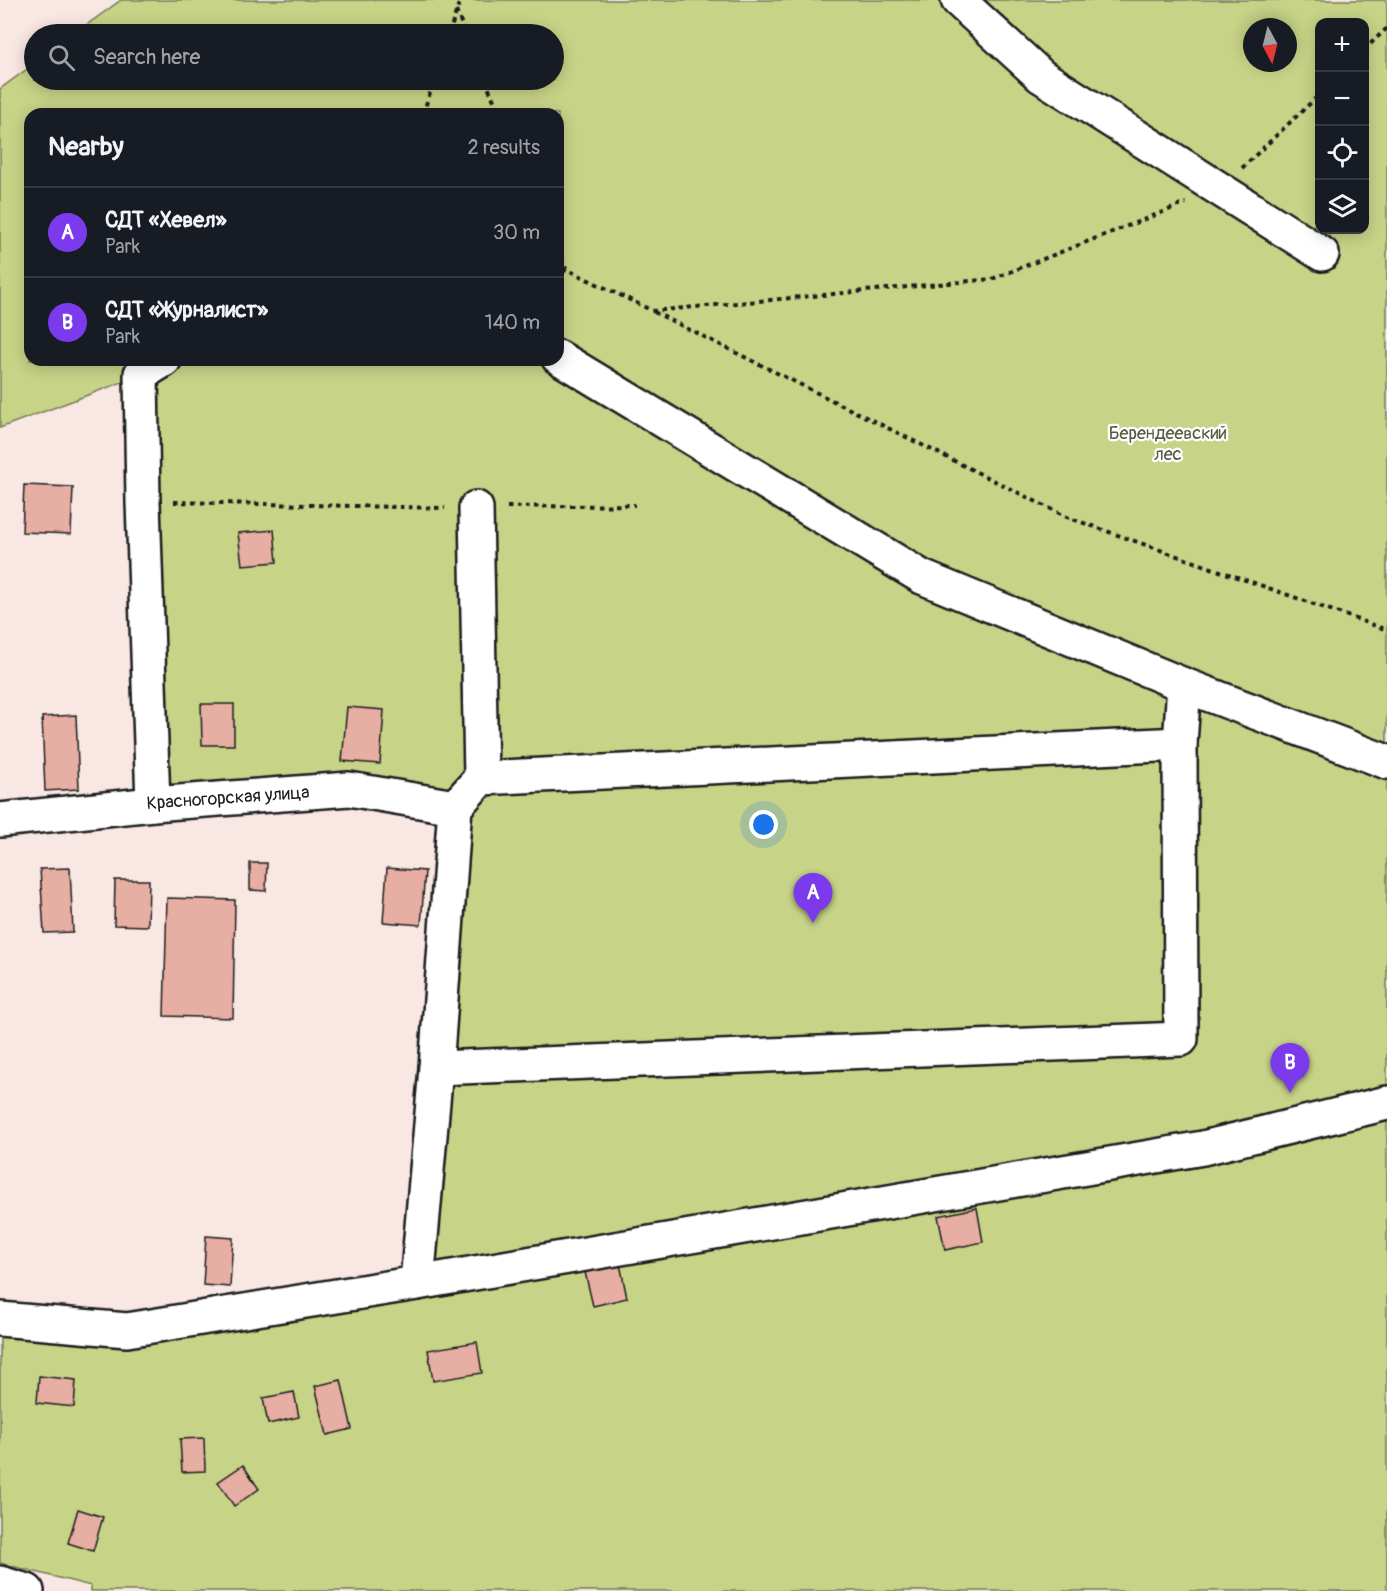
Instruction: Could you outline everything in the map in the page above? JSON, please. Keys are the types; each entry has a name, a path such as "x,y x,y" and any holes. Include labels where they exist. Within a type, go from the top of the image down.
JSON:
{"street":[{"path":"958,0 1041,76 1322,254"},
{"path":"564,361 922,576 1184,685 1387,762"},
{"path":"153,804 141,374 154,366"},
{"path":"417,1283 436,1068 455,807 482,778 476,508"},
{"path":"436,1068 1181,1039 1180,744 1184,685"},
{"path":"482,778 1180,744"},
{"name":"Красногорская улица","path":"0,820 153,804 349,789 455,807"},
{"path":"0,1319 127,1330 417,1283 1203,1148 1387,1102"},
{"path":"0,1583 27,1591"}],"path":[{"path":"452,24 460,0"},
{"path":"456,11 462,24"},
{"path":"1369,46 1387,28"},
{"path":"425,108 431,90"},
{"path":"489,90 497,108"},
{"path":"653,311 992,279 1220,190 1315,99"},
{"path":"564,264 566,269 1067,517 1387,630"},
{"path":"143,502 476,508 635,504"}],"green space":[{"name":"Берендеевский лес","path":"121,0 1387,0 1387,1591 91,1591 91,1586 0,1563 0,1319 127,1330 417,1283 455,807 349,789 153,804 141,375 0,428 0,89 24,71 24,90 564,90 564,24 88,24"}],"building":[{"path":"24,485 73,487 71,534 22,532"},
{"path":"274,530 277,562 242,565 238,533"},
{"path":"201,704 234,704 234,745 202,745"},
{"path":"347,707 384,710 380,764 342,761"},
{"path":"76,715 79,789 45,791 42,717"},
{"path":"250,863 267,863 266,891 250,890"},
{"path":"70,868 73,932 44,933 40,869"},
{"path":"387,868 425,871 421,925 383,922"},
{"path":"115,880 149,880 148,926 114,925"},
{"path":"167,898 235,900 233,1018 164,1016"},
{"path":"977,1208 983,1242 945,1250 938,1216"},
{"path":"206,1236 233,1238 230,1287 203,1285"},
{"path":"620,1264 627,1298 593,1306 585,1272"},
{"path":"477,1342 482,1373 433,1381 428,1350"},
{"path":"39,1376 76,1380 74,1407 37,1403"},
{"path":"341,1380 352,1429 327,1435 315,1386"},
{"path":"294,1392 299,1417 268,1424 263,1398"},
{"path":"204,1438 205,1471 182,1472 180,1439"},
{"path":"243,1465 259,1489 234,1506 218,1482"},
{"path":"78,1509 103,1517 93,1551 68,1543"}],"place":[{"name":"СДТ «Хевел»","path":"813,923"},
{"name":"СДТ «Журналист»","path":"1290,1093"}]}
